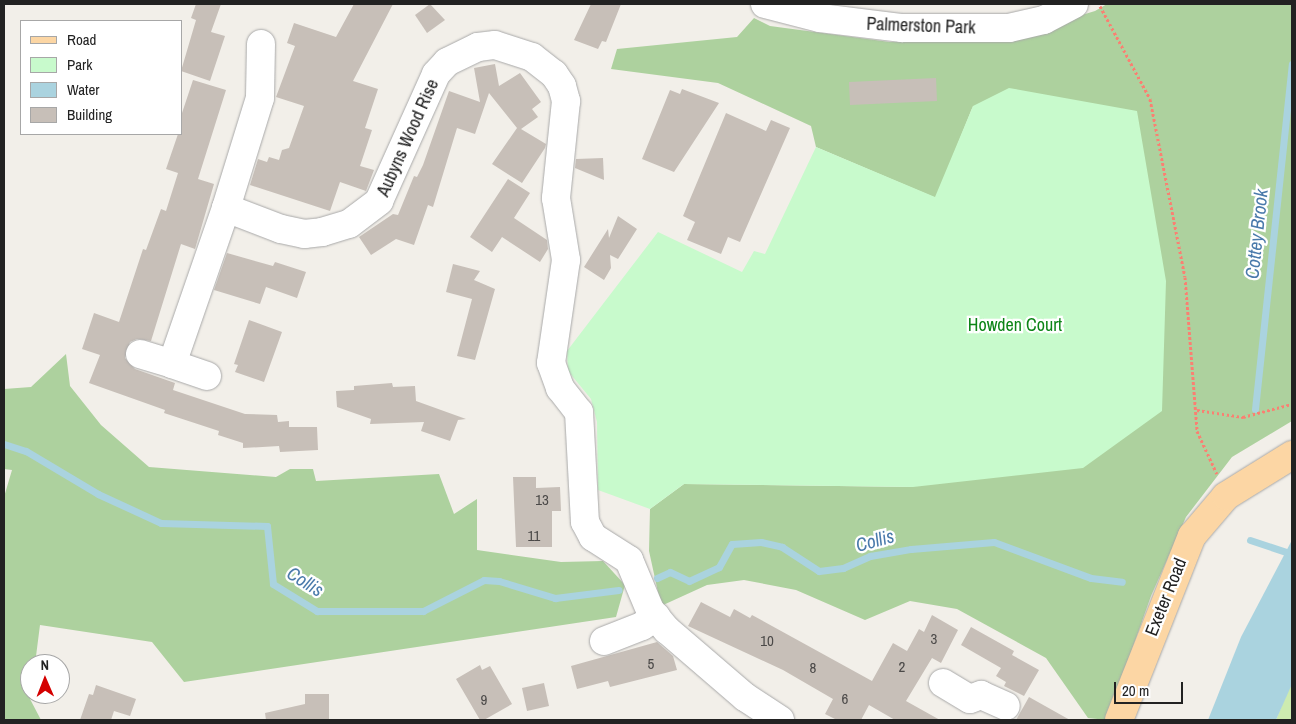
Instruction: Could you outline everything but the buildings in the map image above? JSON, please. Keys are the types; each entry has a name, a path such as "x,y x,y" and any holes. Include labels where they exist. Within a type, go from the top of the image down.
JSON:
{"main road":[{"name":"Exeter Road","path":"1119,720 1171,581 1192,536 1232,493 1290,456"}],"street":[{"name":"Palmerston Park","path":"765,4 820,18 912,28 1009,28 1044,20 1074,4"},
{"path":"172,364 226,208 260,98 261,44"},
{"name":"Aubyns Wood Rise","path":"226,208 281,229 304,234 322,232 349,224 370,211 387,190 436,74 447,62 478,47 495,46 516,50 545,64 562,86 566,101 556,198 566,260 551,363 560,388 579,412 585,522 593,536 629,560 656,617"},
{"path":"140,354 207,376"},
{"path":"604,641 642,626 656,617 745,698 780,720"},
{"path":"943,683 965,710 982,695 1006,706"}],"path":[{"path":"1098,4 1150,99 1185,277 1197,410 1197,431 1232,493"},
{"path":"1197,410 1243,417 1292,404"}],"green space":[{"path":"1107,4 1292,4 1292,421 1232,457 1186,517 1151,596 1107,720 1088,718 1046,658 957,609 910,601 865,620 796,590 744,580 707,585 661,606 649,551 650,509 684,484 913,487 973,106 936,198 816,147 811,126 718,83 611,69 617,49 737,37 754,18 770,26 890,42 1013,36 1095,11"},
{"name":"Howden Court","path":"1009,88 1137,111 1166,281 1162,411 1083,468 913,487 684,484 650,509 598,490 597,422 591,399 568,371 567,351 658,232 742,272 754,251 765,254 816,147 935,197 973,106"},
{"path":"66,354 70,386 101,425 149,467 276,477 290,469 313,469 316,481 439,474 454,514 477,499 477,550 561,562 603,561 625,585 616,617 184,682 152,642 40,625 36,654 20,654 20,704 33,704 41,720 4,720 4,497 12,470 4,469 4,389 31,387"},
{"path":"1292,684 1292,720 1276,720 1289,688"}],"water":[{"path":"1292,540 1292,684 1276,720 1208,720 1241,637"}],"waterway":[{"name":"Cottey Brook","path":"1255,409 1292,64"},
{"name":"Collis","path":"4,444 26,451 98,494 161,523 267,526 273,584 317,611 423,611 484,580 499,581 555,598 618,590"},
{"name":"Cottey Brook","path":"1250,540 1292,554"},
{"name":"Collis","path":"657,578 670,572 689,581 719,567 732,544 761,542 782,547 819,571 843,568 870,556 911,549 994,542 1091,578 1122,582"}]}
